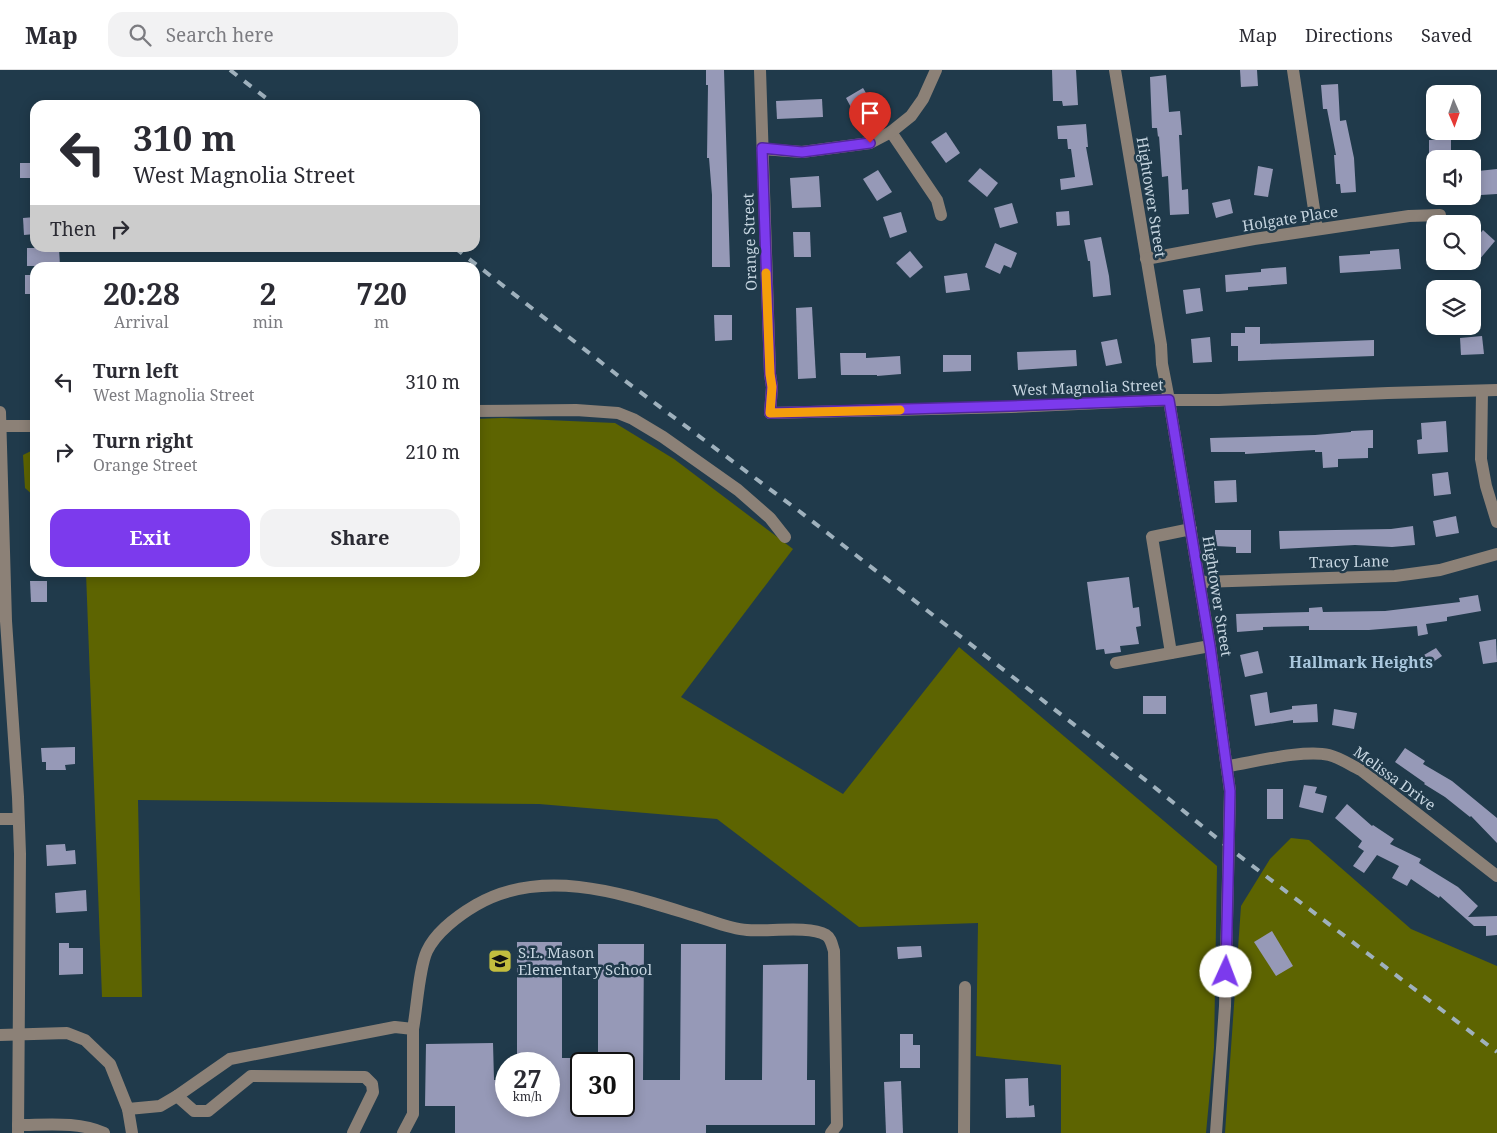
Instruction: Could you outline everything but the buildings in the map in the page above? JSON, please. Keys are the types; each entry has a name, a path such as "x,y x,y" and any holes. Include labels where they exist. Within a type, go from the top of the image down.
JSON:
{"street":[{"name":"Orange Street","path":"760,70 770,374 772,387 770,413"},
{"path":"762,148 802,152 870,143 891,132 910,116 922,99 936,70"},
{"name":"Hightower Street","path":"1115,70 1161,345 1162,364 1200,582 1228,766 1231,812 1225,1006 1216,1133"},
{"path":"1293,70 1318,229"},
{"path":"891,132 937,200 941,215"},
{"name":"Holgate Place","path":"1146,259 1318,229 1409,216 1426,215"},
{"name":"West Magnolia Street","path":"770,413 1497,390"},
{"path":"1482,391 1481,459 1486,486 1497,522"},
{"path":"480,411 576,410 618,413 663,437 738,490 770,518 785,538"},
{"path":"0,412 3,622 18,819 20,895 18,1129 81,1126 92,1127 104,1133"},
{"path":"0,426 30,426"},
{"path":"1171,653 1152,537 1191,529"},
{"name":"Tracy Lane","path":"1200,582 1395,576 1440,570 1497,554"},
{"path":"1116,663 1210,646"},
{"name":"Melissa Drive","path":"1228,766 1311,753 1340,759 1361,770 1497,876"},
{"path":"0,819 18,819"},
{"path":"403,1133 413,1114 413,1029 422,968 427,950 448,924 491,896 521,888 567,886 621,893 744,930 805,930 827,936 832,942 834,951 837,1126 831,1133"},
{"path":"964,1133 965,987"},
{"path":"128,1109 160,1106 230,1058 395,1027 413,1029"},
{"path":"0,1035 67,1033 85,1040 110,1064 128,1109 132,1133"},
{"path":"177,1096 194,1111 208,1111 251,1076 365,1077 372,1084 373,1092 353,1133"}],"shaded area":[{"path":"480,419 615,423 674,459 793,549 681,697 843,794 959,647 1217,866 1214,1048 1206,1133 1061,1133 1061,1065 976,1056 978,923 859,927 717,819 539,804 138,800 142,997 102,997 86,577 480,577"},
{"path":"30,452 30,492 25,488 23,455"},
{"path":"1291,838 1309,840 1411,929 1497,966 1497,1133 1225,1133 1241,906 1270,859"}],"railway":[{"path":"230,70 269,100"},
{"path":"460,252 473,262"},
{"path":"480,268 616,374 799,511 1148,782 1229,848 1497,1052"}],"slow traffic":[{"path":"766,273 772,387 770,413 900,410"}],"place":[{"name":"S.L. Mason Elementary School","path":"500,961"}],"district":[{"name":"Hallmark Heights","path":"1361,662"}],"route":[{"path":"870,143 802,152 762,148 772,387 770,413 1169,400 1200,582 1228,766 1231,812 1226,972"}]}
